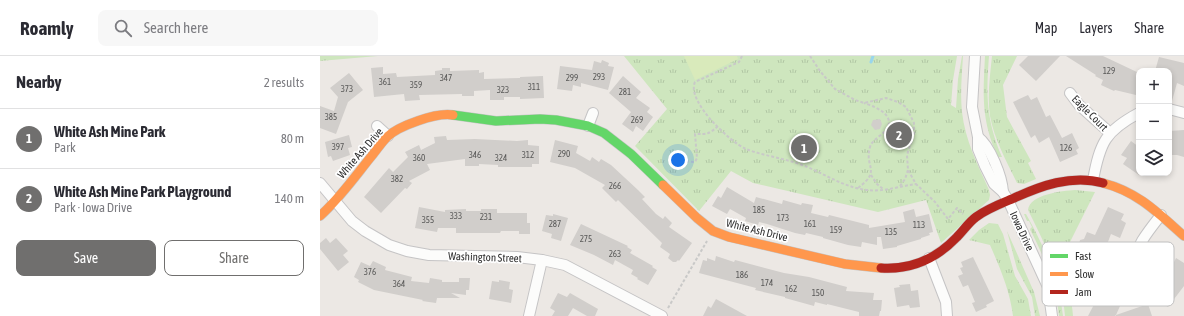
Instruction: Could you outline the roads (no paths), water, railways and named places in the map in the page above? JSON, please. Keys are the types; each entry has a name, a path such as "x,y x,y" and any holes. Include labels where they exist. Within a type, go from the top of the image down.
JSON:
{"street":[{"name":"Iowa Drive","path":"975,56 972,107 978,137 984,142 990,152 1005,196 1042,274"},
{"name":"Eagle Court","path":"1070,93 1079,105 1110,133"},
{"path":"1172,110 1184,113"},
{"path":"588,126 593,113"},
{"name":"White Ash Drive","path":"320,216 335,202 388,136 406,126 426,118 448,114 496,121 540,119 556,120 588,126 604,133 631,154 697,218 713,231 729,237 846,264 888,269 912,265 929,258 953,242 977,217 1005,196 1031,190 1057,181 1093,180 1112,185 1145,202 1184,236"},
{"path":"1093,180 1098,155 1103,142 1122,122 1136,115"},
{"path":"377,126 388,136"},
{"name":"Washington Street","path":"320,183 352,221 365,231 389,245 429,256 517,257 542,260 565,266 664,314"},
{"path":"1140,242 1161,215"},
{"path":"929,258 946,302 947,316"},
{"path":"529,316 542,260"},
{"name":"Iowa Drive","path":"1051,306 1052,316"}],"waterway":[{"path":"871,62 873,56"}],"place":[{"name":"White Ash Mine Park Playground","path":"899,135"},
{"name":"White Ash Mine Park","path":"804,148"}]}
